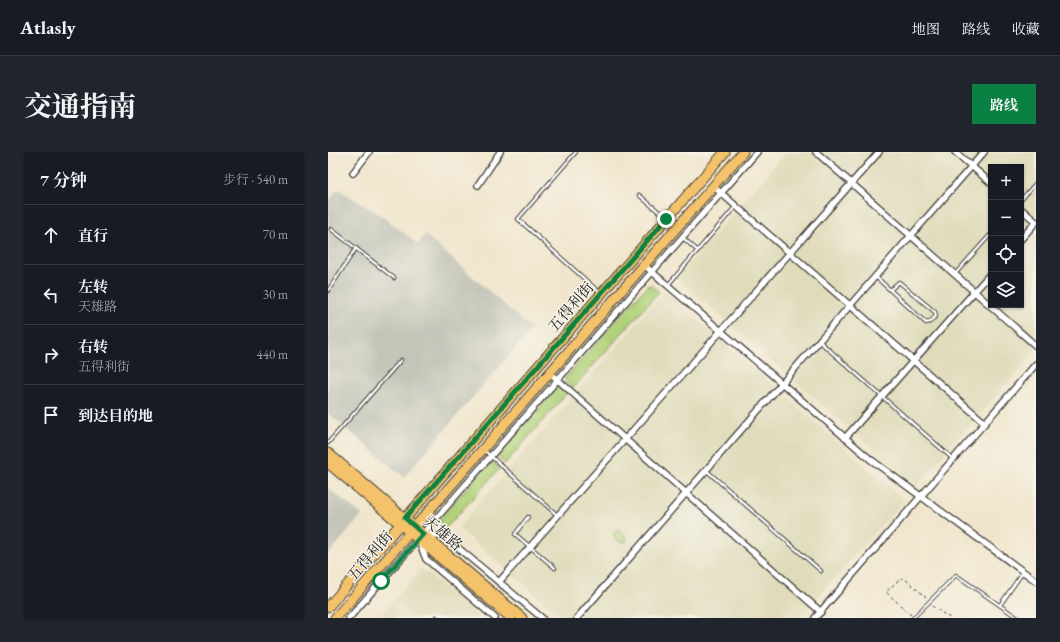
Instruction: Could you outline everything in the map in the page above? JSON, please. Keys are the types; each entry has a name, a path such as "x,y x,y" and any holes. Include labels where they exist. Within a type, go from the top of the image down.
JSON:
{"main road":[{"name":"五得利街","path":"328,607 725,152"},
{"name":"五得利街","path":"335,618 743,152"},
{"name":"天雄路","path":"328,453 412,530 522,618"},
{"name":"天雄路","path":"328,463 402,521"},
{"name":"天雄路","path":"420,536 511,618"}],"street":[{"path":"352,173 369,152"},
{"path":"478,185 500,152"},
{"path":"349,618 757,152"},
{"path":"816,152 1036,346"},
{"path":"499,582 879,152"},
{"path":"955,152 988,180"},
{"path":"577,618 984,152"},
{"path":"713,186 985,423"},
{"path":"1024,212 1036,222 1024,236"},
{"path":"644,265 845,438 920,498 1036,581"},
{"path":"845,438 988,276"},
{"path":"815,618 1036,364"},
{"path":"550,373 821,612"},
{"path":"420,536 445,538 542,618"},
{"path":"420,536 426,559 495,618"}],"lane":[{"path":"576,152 518,220 601,294"},
{"path":"1024,197 1036,183"},
{"path":"639,195 666,219"},
{"path":"668,286 736,206"},
{"path":"331,229 394,278"},
{"path":"955,274 989,236"},
{"path":"682,237 698,251"},
{"path":"328,291 356,248"},
{"path":"876,277 890,290 891,293 926,323 930,322 936,316 935,312 899,282 890,290"},
{"path":"820,341 953,459"},
{"path":"328,442 401,360"},
{"path":"483,449 557,515"},
{"path":"706,471 821,571"},
{"path":"528,517 515,534 555,568"},
{"path":"1000,606 1023,572"},
{"path":"913,618 956,574 1018,618"}],"path":[{"path":"913,618 886,592 896,581 901,578 905,579 929,602 950,618"}],"shaded area":[{"path":"787,152 1036,152 1036,351 916,486 677,278"},
{"path":"338,189 386,219 418,244 425,235 532,329 404,477 328,413 328,202"},
{"path":"665,291 904,500 799,618 564,618 458,528"},
{"path":"328,488 362,515 328,555"},
{"path":"421,568 480,618 379,618"}],"green space":[{"path":"651,285 659,292 573,388 565,381 565,378 647,286"},
{"path":"560,387 567,393 505,464 498,457 498,455 557,388"},
{"path":"490,462 500,468 446,528 441,523 440,518"},
{"path":"618,530 627,537 626,542 620,542 614,537 614,533"}],"route":[{"path":"381,581 423,534 405,518 666,219"}]}
